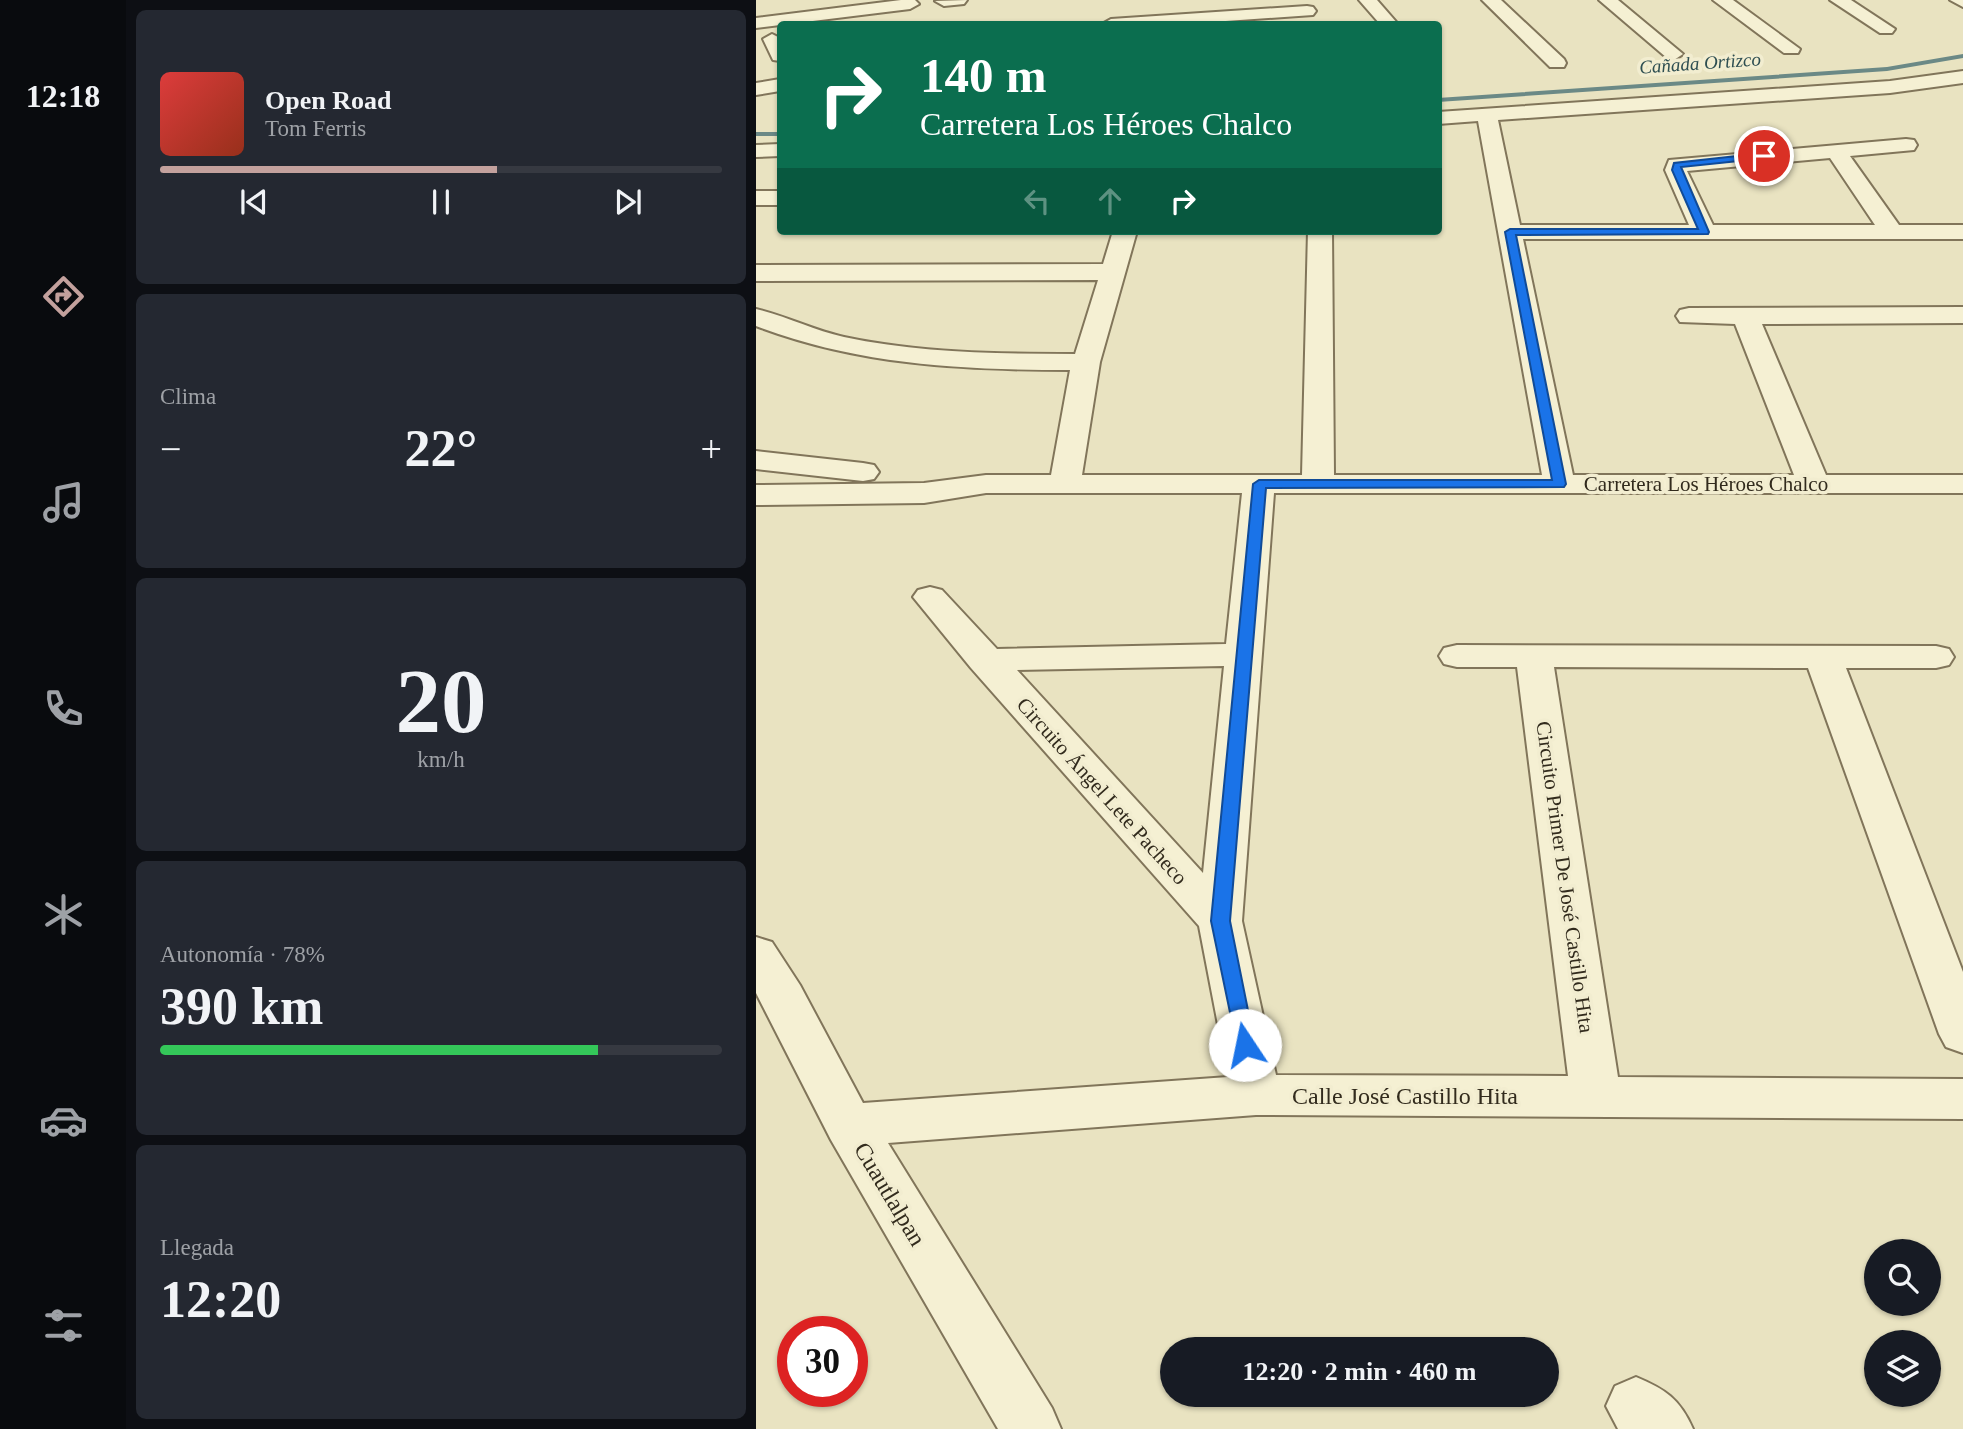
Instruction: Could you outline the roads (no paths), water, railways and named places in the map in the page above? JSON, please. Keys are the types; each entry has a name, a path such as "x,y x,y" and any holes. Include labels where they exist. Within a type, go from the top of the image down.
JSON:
{"street":[{"path":"944,1 958,0"},
{"path":"1368,0 1386,21"},
{"path":"1491,0 1557,63"},
{"path":"1608,0 1674,54"},
{"path":"1722,0 1791,49"},
{"path":"1839,0 1886,29"},
{"path":"756,23 910,4"},
{"path":"1160,21 1308,12"},
{"path":"1442,118 1890,87 1963,78"},
{"path":"756,89 777,86"},
{"path":"1487,116 1559,484"},
{"path":"1704,232 1676,170 1678,165 1906,145"},
{"path":"756,151 777,150"},
{"path":"1835,150 1892,232"},
{"path":"756,198 777,198"},
{"path":"1510,232 1963,232"},
{"path":"1065,484 1086,362 1124,235"},
{"path":"1318,484 1320,235"},
{"path":"756,273 1113,272"},
{"path":"1689,316 1960,319"},
{"path":"1745,316 1814,484"},
{"path":"756,317 819,340 888,354 962,361 1086,362"},
{"name":"Carretera Los Héroes Chalco","path":"756,460 840,471 938,477 986,484"},
{"name":"Carretera Los Héroes Chalco","path":"756,495 923,493 986,484 1963,484"},
{"path":"1256,1095 1220,921 1259,484"},
{"name":"Circuito Ángel Lete Pacheco","path":"930,597 1220,921"},
{"path":"984,660 1244,655"},
{"path":"1457,656 1936,657"},
{"name":"Circuito Primer De José Castillo Hita","path":"1534,656 1596,1097"},
{"path":"1824,657 1963,1034"},
{"name":"Cuautlalpan","path":"756,954 783,998 849,1125 1031,1429"},
{"name":"Calle José Castillo Hita","path":"849,1125 1256,1095 1963,1099"}],"waterway":[{"name":"Cañada Ortizco","path":"1442,100 1887,69 1963,56"},
{"name":"Cañada Ortizco","path":"756,134 777,134"}]}
